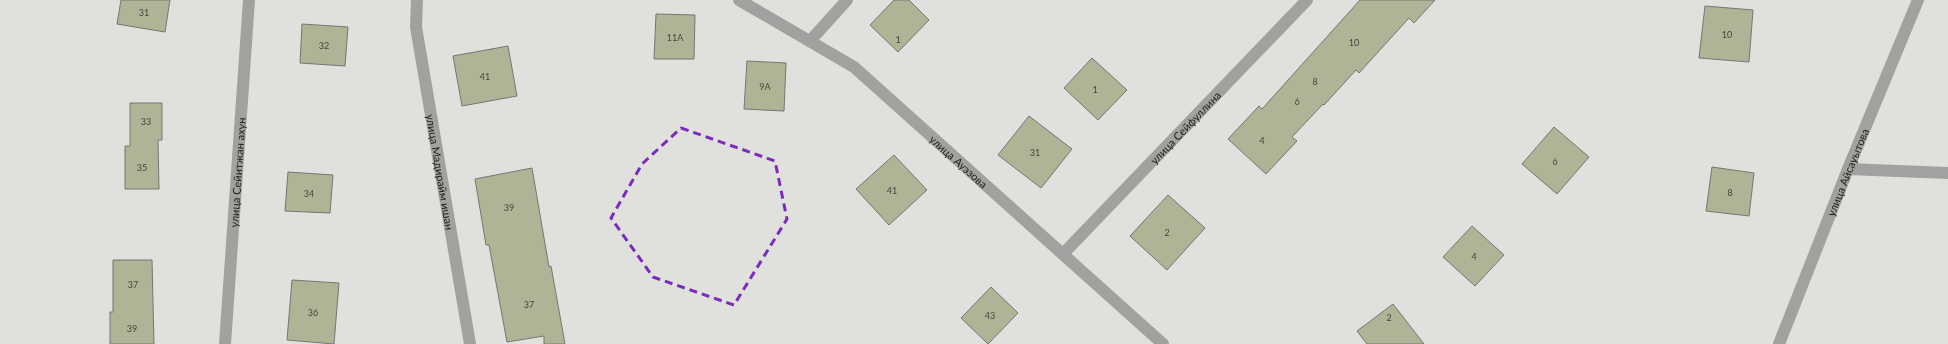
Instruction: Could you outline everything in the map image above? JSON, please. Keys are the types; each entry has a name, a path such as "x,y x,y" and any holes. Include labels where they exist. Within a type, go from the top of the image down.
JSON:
{"street":[{"name":"улица Сейитжан ахун","path":"225,344 249,0"},
{"name":"улица Мадирайм ишан","path":"417,0 416,27 470,344"},
{"name":"улица Ауэзова","path":"739,0 854,67 1163,344"},
{"path":"810,41 847,0"},
{"name":"улица Сейфуллина","path":"1063,254 1307,0"},
{"name":"улица Айсауытова","path":"1779,344 1848,169 1918,0"},
{"path":"1848,169 1948,173"}],"highlighted area":[{"path":"681,128 775,161 787,219 734,305 653,277 611,218 642,164"}],"building":[{"path":"121,0 170,0 165,32 117,24"},
{"path":"894,0 909,0 929,20 898,52 870,25"},
{"path":"1360,0 1435,0 1414,23 1409,18 1359,73 1356,70 1292,137 1297,141 1266,174 1228,139 1259,106 1262,109"},
{"path":"1705,6 1753,10 1749,62 1699,58"},
{"path":"656,14 695,15 694,59 654,59"},
{"path":"302,24 348,27 345,66 300,63"},
{"path":"508,46 517,96 462,106 453,56"},
{"path":"1092,58 1127,90 1098,120 1064,88"},
{"path":"747,61 786,63 784,111 744,109"},
{"path":"130,103 162,103 162,140 158,140 159,189 125,189 125,146 130,146"},
{"path":"1029,116 1072,149 1041,188 998,155"},
{"path":"1554,127 1589,157 1557,194 1522,164"},
{"path":"894,155 927,190 889,225 856,189"},
{"path":"1712,167 1754,173 1749,216 1706,211"},
{"path":"532,168 549,267 551,266 565,344 544,344 544,336 507,342 489,245 486,245 475,179"},
{"path":"288,172 333,175 330,213 285,211"},
{"path":"1168,195 1205,228 1167,270 1130,236"},
{"path":"1472,226 1504,255 1475,286 1443,257"},
{"path":"113,260 152,260 154,344 110,344 110,312 113,312"},
{"path":"292,280 339,283 334,344 287,340"},
{"path":"991,287 1018,313 988,344 961,318"},
{"path":"1393,304 1424,344 1367,344 1357,331"}]}
